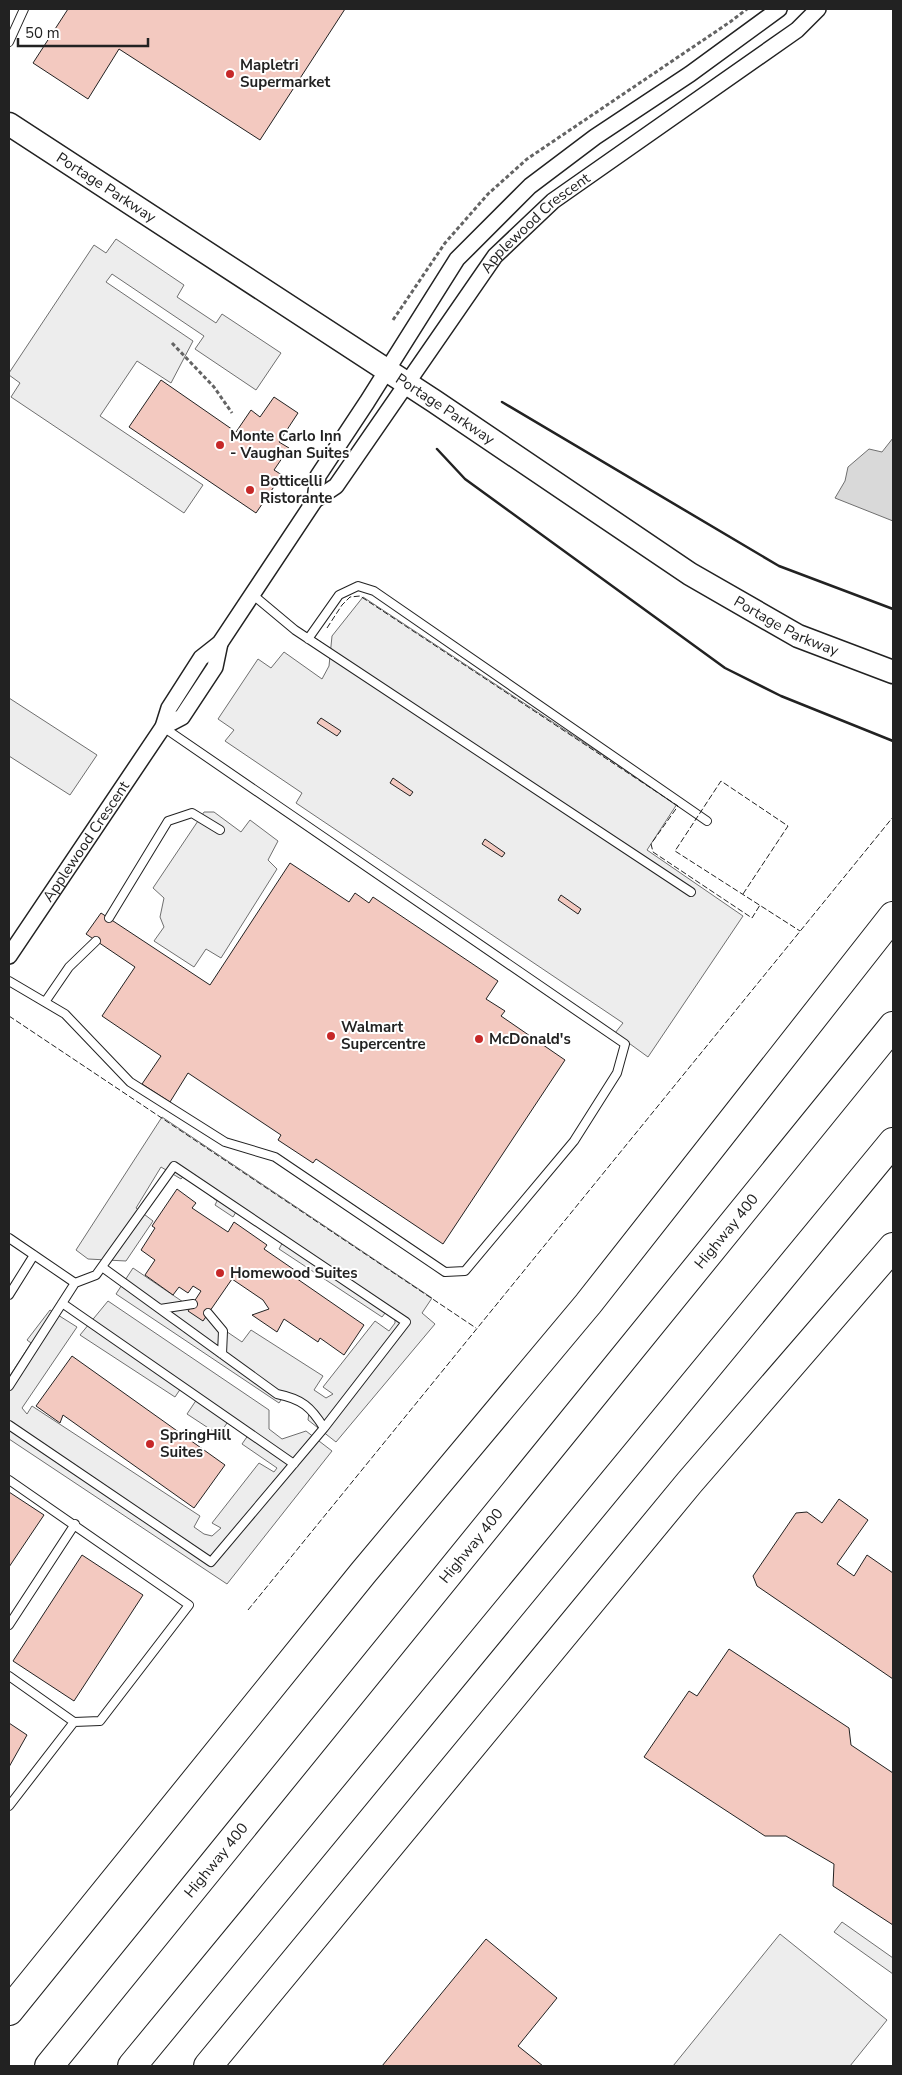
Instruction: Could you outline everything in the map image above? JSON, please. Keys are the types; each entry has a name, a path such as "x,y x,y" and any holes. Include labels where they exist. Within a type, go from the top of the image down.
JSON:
{"highway":[{"path":"9,2012 357,1580 588,1304 893,916"},
{"name":"Highway 400","path":"49,2066 893,1026"},
{"path":"132,2066 893,1142"},
{"path":"208,2066 689,1483 893,1247"}],"street":[{"name":"Applewood Crescent","path":"9,956 163,727 169,708 201,658 220,643 315,500 336,486 397,377 457,259 530,186 595,137 746,34 779,9"},
{"name":"Applewood Crescent","path":"315,500 318,476 495,256 554,201 797,30 818,9"},
{"name":"Portage Parkway","path":"10,129 397,377 690,574 758,615 798,636 893,672"}],"lane":[{"path":"9,42 24,9"},
{"path":"308,639 339,595 358,586 374,591 707,821"},
{"path":"252,594 308,639 691,892"},
{"path":"9,981 65,1014 130,1082 225,1142 275,1157 445,1272 464,1271 574,1141 617,1073 624,1044 163,727"},
{"path":"109,918 168,821 192,813 220,830"},
{"path":"45,1002 69,966 96,941"},
{"path":"9,1386 75,1283 96,1275 174,1166 406,1322 324,1428 211,1562 9,1425"},
{"path":"9,1238 75,1283"},
{"path":"9,1295 34,1255"},
{"path":"102,1267 277,1394 295,1398 301,1402 313,1411 324,1428"},
{"path":"9,1279 16,1284"},
{"path":"62,1303 294,1464"},
{"path":"160,1309 193,1304"},
{"path":"208,1313 223,1331 222,1354"},
{"path":"9,1480 75,1524 189,1605 100,1721 74,1722 9,1676"},
{"path":"9,1625 75,1524"},
{"path":"9,1806 74,1722"}],"path":[{"path":"172,343 214,387 232,413"}],"shaded area":[{"path":"116,239 184,285 177,297 216,323 222,314 281,353 256,390 195,349 204,336 112,274 106,282 193,341 171,383 137,361 100,416 203,485 184,513 11,397 20,383 9,373 94,245 106,253"},
{"path":"893,438 893,521 835,498 845,481 848,467 869,449 882,452"},
{"path":"363,597 677,804 647,850 743,916 648,1057 615,1033 623,1023 296,803 302,793 225,741 234,730 218,719 258,659 271,668 284,652 322,679 329,666 332,636"},
{"path":"9,698 97,755 70,795 9,756"},
{"path":"204,812 214,812 241,832 250,820 278,841 268,860 277,869 221,958 206,949 194,967 154,941 164,927 160,917 164,898 153,888"},
{"path":"162,1117 432,1298 422,1313 435,1324 336,1442 308,1420 309,1412 285,1394 279,1403 116,1294 133,1268 242,1342 251,1330 323,1376 314,1390 326,1398 333,1394 323,1387 375,1321 389,1331 395,1323 395,1315 389,1308 382,1317 279,1249 286,1236 239,1207 233,1217 215,1205 217,1201 198,1186 188,1171 181,1179 161,1167 136,1208 153,1221 126,1261 88,1259 76,1250"},
{"path":"108,1301 269,1410 269,1429 282,1439 306,1431 332,1451 227,1584 9,1439 9,1377 31,1343 27,1340 50,1310 77,1327 22,1408 27,1414 32,1406 200,1516 194,1527 204,1534 212,1536 221,1528 212,1523 259,1463 274,1472 277,1468 242,1444 251,1431 231,1417 219,1435 187,1414 199,1396 183,1385 175,1397 80,1335"},
{"path":"842,1922 893,1958 893,1974 834,1932"},
{"path":"780,1934 887,2020 850,2066 673,2066"}],"building":[{"name":"Mapletri Supermarket","path":"68,9 345,9 260,140 119,49 88,99 33,63"},
{"name":"Monte Carlo Inn - Vaughan Suites","path":"161,380 236,432 251,410 260,417 274,397 298,413 279,442 289,448 274,470 282,475 256,513 129,427"},
{"path":"321,718 341,731 337,736 317,723"},
{"path":"393,778 413,792 410,796 390,783"},
{"path":"485,839 505,853 502,857 482,844"},
{"name":"Walmart Supercentre","path":"290,863 349,902 355,893 369,903 373,897 498,981 486,999 505,1011 501,1016 565,1060 443,1244 316,1159 313,1163 278,1140 281,1135 188,1073 170,1102 142,1084 161,1056 102,1016 135,967 86,934 101,913 210,985"},
{"path":"561,895 581,909 578,914 558,900"},
{"name":"Homewood Suites","path":"177,1189 196,1203 192,1208 228,1232 234,1222 267,1245 264,1249 296,1271 293,1276 364,1325 344,1355 320,1338 318,1342 284,1319 277,1332 252,1315 269,1309 263,1300 232,1279 203,1321 188,1311 201,1291 193,1286 188,1293 179,1287 173,1295 145,1275 155,1260 141,1250 155,1228 152,1226"},
{"name":"SpringHill Suites","path":"72,1356 225,1465 194,1508 63,1415 60,1423 36,1406"},
{"path":"9,1492 44,1515 9,1567"},
{"path":"839,1499 868,1520 837,1564 854,1576 867,1555 893,1573 893,1679 757,1586 753,1576 796,1513 807,1512 822,1523"},
{"path":"82,1555 143,1595 74,1701 13,1661"},
{"path":"729,1649 849,1728 851,1745 893,1773 893,1925 833,1886 834,1864 786,1836 765,1836 644,1757 689,1691 697,1696"},
{"path":"9,1723 27,1735 9,1767"},
{"path":"486,1939 557,1998 518,2046 543,2066 382,2066"}],"fence":[{"path":"327,628 342,605 350,597 360,596 678,806 651,844 653,852 752,918 760,905"},
{"path":"743,894 788,826 721,781 675,851 800,931"},
{"path":"248,1610 893,817"},
{"path":"9,1016 476,1328"}],"wall":[{"path":"502,402 779,566 893,609"},
{"path":"437,449 465,479 725,668 781,696 893,741"}],"place":[{"name":"Mapletri Supermarket","path":"230,74"},
{"name":"Monte Carlo Inn - Vaughan Suites","path":"220,445"},
{"name":"Botticelli Ristorante","path":"250,490"},
{"name":"Walmart Supercentre","path":"331,1036"},
{"name":"McDonald's","path":"479,1039"},
{"name":"Homewood Suites","path":"220,1273"},
{"name":"SpringHill Suites","path":"150,1444"}]}
